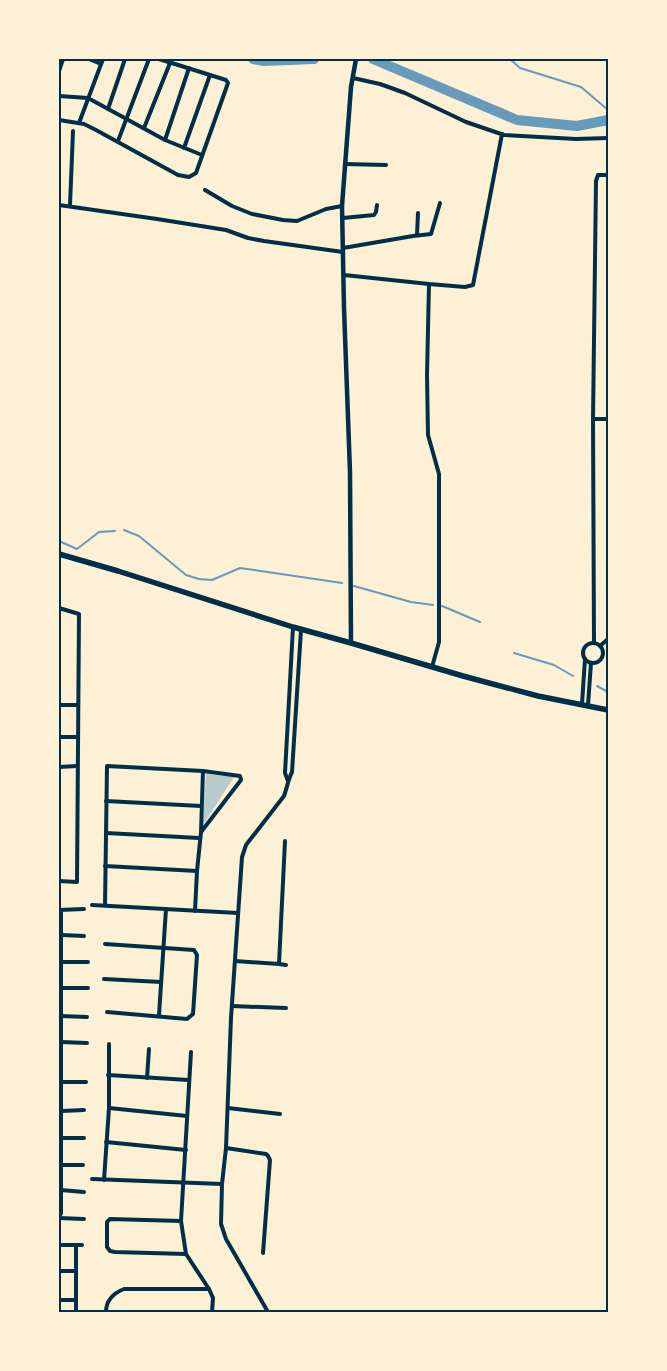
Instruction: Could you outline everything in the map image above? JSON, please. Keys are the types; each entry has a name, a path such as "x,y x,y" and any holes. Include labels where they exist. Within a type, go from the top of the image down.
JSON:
{"main road":[{"path":"59,554 301,630 538,696 584,702 608,710"}],"street":[{"path":"59,71 63,59"},
{"path":"89,59 101,64"},
{"path":"80,124 103,59"},
{"path":"108,109 125,59"},
{"path":"118,141 149,59"},
{"path":"59,120 80,124 96,130 178,176 189,177 196,173 228,83 226,80 159,59"},
{"path":"351,643 350,472 342,206 356,61"},
{"path":"144,128 170,63"},
{"path":"165,140 189,68"},
{"path":"184,148 210,75"},
{"path":"353,78 380,84 405,93 466,122 502,134 576,139 608,138"},
{"path":"59,96 88,98 165,140 202,155"},
{"path":"70,205 73,131"},
{"path":"344,275 429,284 473,286 502,134"},
{"path":"345,164 386,165"},
{"path":"594,643 593,419 596,181 598,175 608,175"},
{"path":"205,190 232,206 252,214 283,220 297,221 326,209 342,206"},
{"path":"59,205 70,205 226,230 248,238 264,241 343,250 417,235 431,234 440,203"},
{"path":"343,218 374,215 377,205"},
{"path":"417,235 418,213"},
{"path":"429,284 428,436 439,474 439,642 432,667"},
{"path":"593,419 608,419"},
{"path":"59,608 79,614 77,882 59,881"},
{"path":"288,781 285,773 294,628"},
{"path":"268,1312 226,1239 221,1224 222,1184 226,1148 234,961 243,851 284,796 292,772 301,630"},
{"path":"600,646 608,639"},
{"path":"293,640 300,641"},
{"path":"591,663 600,660 606,654 600,646 594,643"},
{"path":"584,702 584,652 586,647 594,643"},
{"path":"585,658 591,663"},
{"path":"584,702 589,698 591,663"},
{"path":"584,702 589,698"},
{"path":"59,705 78,705"},
{"path":"59,737 77,737"},
{"path":"59,767 77,766"},
{"path":"105,905 107,766 238,774 241,778 201,832 199,838 195,910"},
{"path":"201,832 203,771"},
{"path":"106,801 201,806"},
{"path":"106,834 199,838"},
{"path":"279,964 284,840"},
{"path":"105,866 197,871"},
{"path":"92,905 238,913"},
{"path":"84,909 60,910 62,935 60,1016 62,1165 61,1213 59,1217 84,1219"},
{"path":"159,1015 166,909"},
{"path":"62,935 84,936"},
{"path":"105,944 194,950 196,952 193,1014 187,1019 159,1015 106,1012"},
{"path":"234,961 286,965"},
{"path":"61,962 88,962"},
{"path":"104,979 161,982"},
{"path":"61,988 88,988"},
{"path":"232,1006 286,1008"},
{"path":"60,1016 87,1017"},
{"path":"61,1042 87,1042"},
{"path":"104,1180 109,1108 109,1044"},
{"path":"147,1078 149,1049"},
{"path":"191,1052 180,1221 186,1254 209,1289 212,1298 212,1312"},
{"path":"108,1075 188,1080"},
{"path":"62,1082 86,1082"},
{"path":"109,1108 187,1116"},
{"path":"228,1108 280,1114"},
{"path":"62,1110 84,1110"},
{"path":"62,1138 84,1138"},
{"path":"106,1142 186,1150"},
{"path":"226,1148 266,1154 270,1160 263,1253"},
{"path":"62,1165 84,1165"},
{"path":"92,1179 222,1184"},
{"path":"61,1190 84,1192"},
{"path":"180,1221 110,1219 107,1222 108,1247 110,1251 115,1252 186,1254"},
{"path":"59,1245 82,1245"},
{"path":"76,1245 76,1312"},
{"path":"59,1271 76,1271"},
{"path":"106,1312 106,1307 113,1294 124,1289 209,1289"},
{"path":"59,1300 76,1300"}],"shaded area":[{"path":"206,774 234,777 203,825"}],"waterway":[{"path":"253,59 264,61 314,59"},
{"path":"373,59 517,120 577,126 608,120"},
{"path":"510,59 520,68 581,87 608,110"},
{"path":"124,530 139,536 186,575 199,579 212,580 240,568 342,583"},
{"path":"59,541 77,549 99,532 115,531"},
{"path":"354,586 411,602 433,605"},
{"path":"442,606 480,622"},
{"path":"514,653 554,665 573,676"},
{"path":"597,686 608,692"}]}
